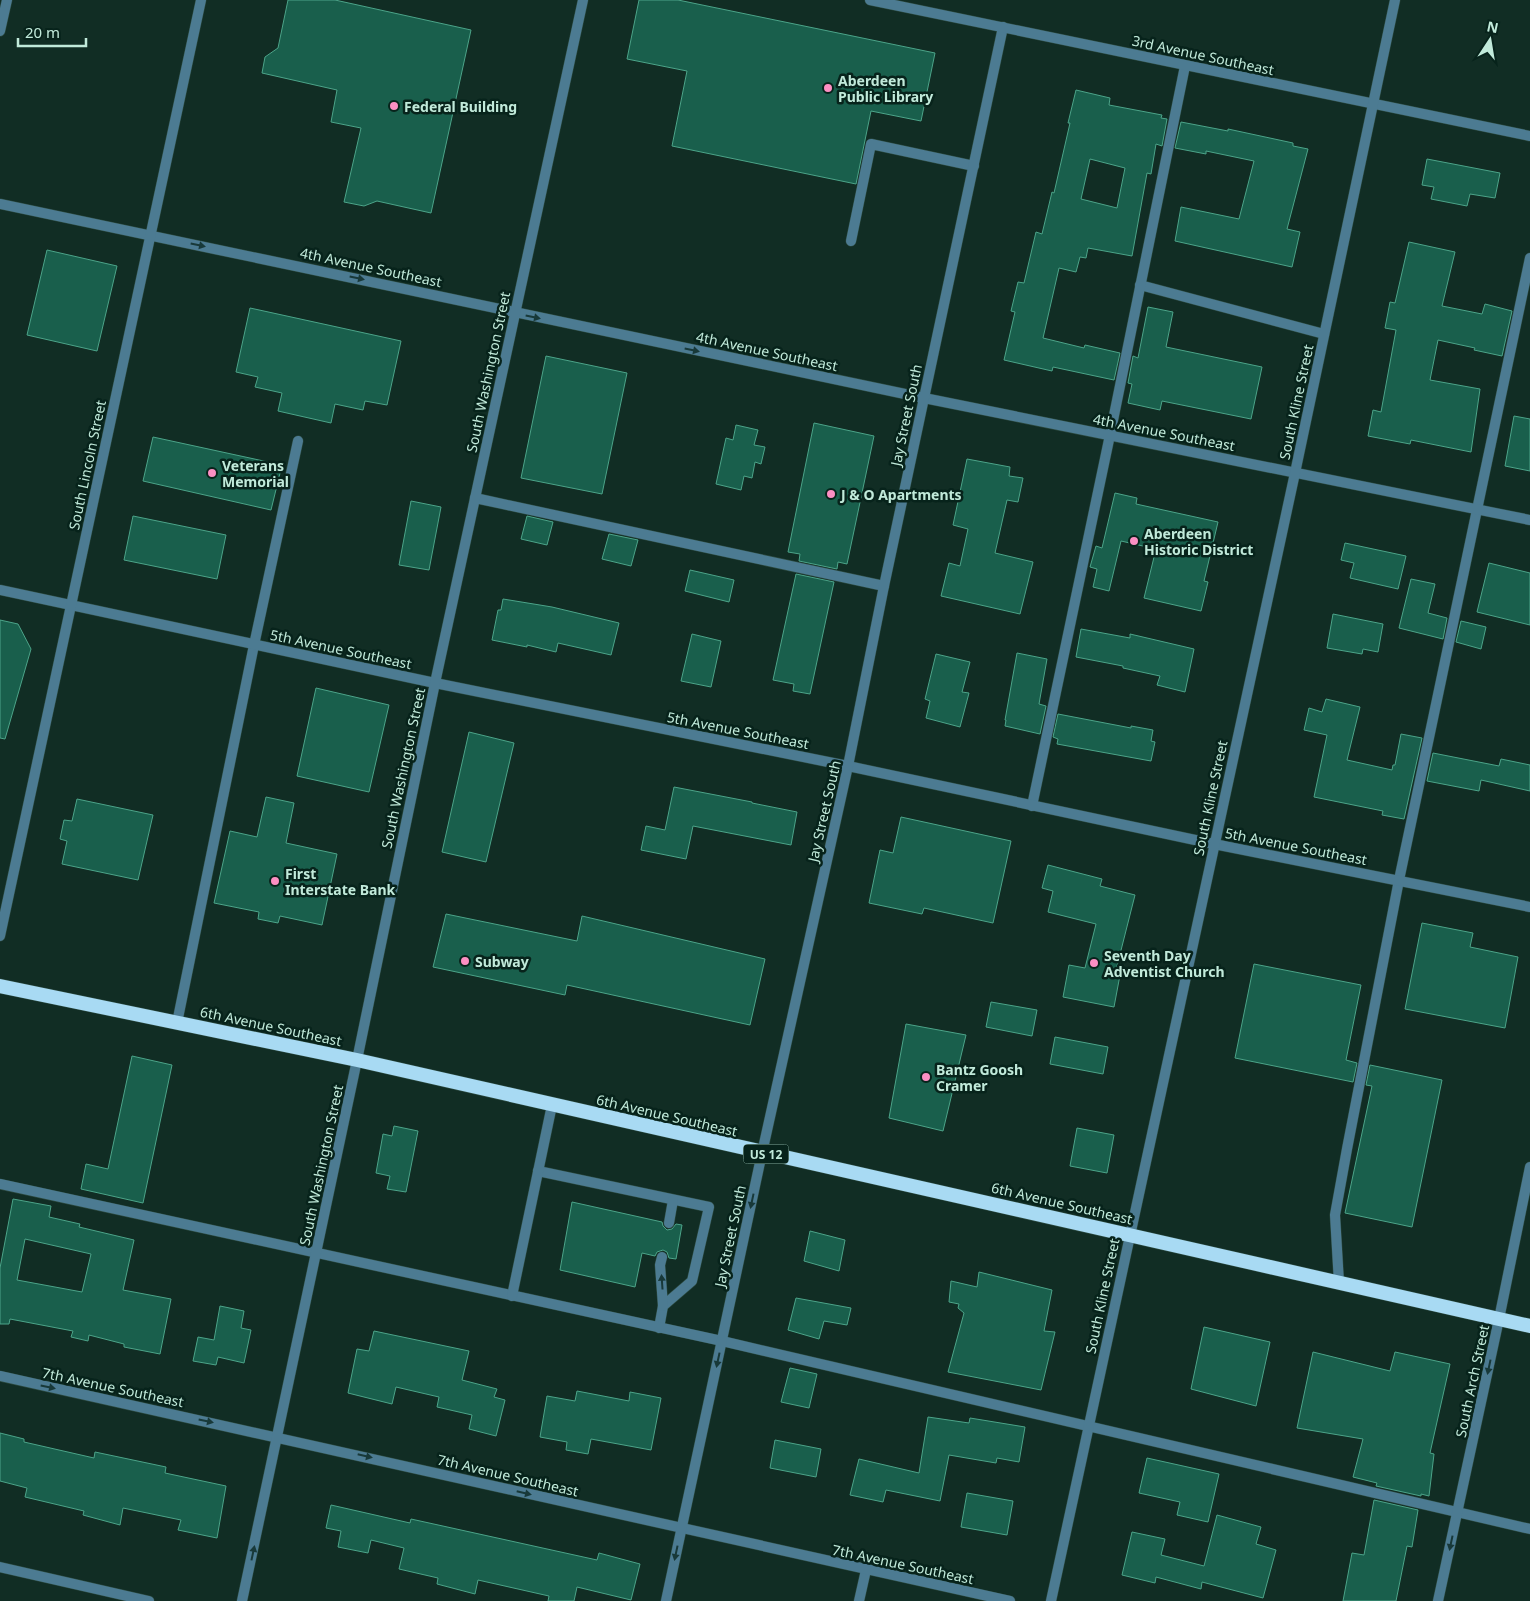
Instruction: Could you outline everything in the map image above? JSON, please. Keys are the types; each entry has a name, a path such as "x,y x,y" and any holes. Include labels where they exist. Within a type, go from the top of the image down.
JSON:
{"highway":[{"name":"6th Avenue Southeast","path":"0,986 357,1060 1530,1326"}],"street":[{"path":"0,31 6,0"},
{"name":"South Lincoln Street","path":"0,936 201,0"},
{"name":"South Washington Street","path":"242,1601 317,1254 435,682 583,0"},
{"name":"3rd Avenue Southeast","path":"870,0 1530,136"},
{"name":"South Kline Street","path":"1051,1601 1395,0"},
{"name":"Jay Street South","path":"666,1601 762,1153 848,766 884,586 1003,27"},
{"path":"1032,806 1185,66"},
{"path":"851,241 872,144 974,166"},
{"name":"4th Avenue Southeast","path":"0,204 151,234 476,303 514,313 924,398 1530,520"},
{"path":"1339,1283 1335,1215 1399,880 1530,258"},
{"path":"1140,285 1324,334"},
{"path":"178,1023 254,645 298,441"},
{"path":"475,498 884,586"},
{"name":"5th Avenue Southeast","path":"0,590 254,645 848,766 1214,844 1530,907"},
{"path":"512,1296 552,1105"},
{"name":"South Arch Street","path":"1438,1601 1528,1190 1530,1167"},
{"path":"538,1172 709,1207 692,1281 663,1306"},
{"path":"0,1184 722,1341 1530,1529"},
{"path":"669,1223 674,1200"},
{"path":"659,1328 663,1306 660,1265 662,1257"},
{"name":"7th Avenue Southeast","path":"0,1376 1010,1601"},
{"path":"0,1567 149,1601"},
{"path":"859,1601 866,1570"}],"building":[{"name":"Federal Building","path":"288,0 335,0 471,30 431,213 377,201 364,206 344,202 361,128 331,122 337,90 262,73 265,57 278,48"},
{"name":"Aberdeen Public Library","path":"639,0 678,0 935,53 921,121 871,111 856,184 672,146 687,71 627,59"},
{"path":"1076,90 1110,98 1109,105 1162,115 1161,118 1167,119 1162,146 1156,144 1151,174 1147,173 1132,256 1088,248 1086,258 1080,257 1076,272 1059,268 1043,338 1084,348 1085,345 1120,353 1114,380 1053,367 1052,371 1004,360 1015,312 1011,311 1018,282 1024,283 1036,232 1042,234 1052,192 1054,193 1070,123 1068,123","holes":["1090,159 1125,168 1117,208 1081,199"]},
{"path":"1181,122 1228,131 1228,129 1293,143 1293,146 1308,149 1287,229 1300,232 1292,267 1175,241 1181,207 1239,219 1254,161 1206,151 1206,154 1175,148"},
{"path":"1427,159 1500,173 1495,198 1470,194 1467,206 1431,199 1434,187 1422,185"},
{"path":"1409,242 1455,252 1442,306 1482,314 1485,304 1512,311 1502,356 1438,340 1430,380 1480,389 1471,452 1411,440 1410,444 1368,436 1373,410 1381,412 1396,330 1385,328 1390,302 1395,303"},
{"path":"47,250 117,266 97,351 27,335"},
{"path":"1148,307 1173,312 1166,347 1262,367 1251,419 1162,401 1160,410 1128,403 1132,384 1128,383 1133,356 1138,358"},
{"path":"250,308 401,341 387,405 365,401 363,410 335,404 331,423 278,411 282,393 255,387 258,377 236,372"},
{"path":"546,356 627,373 602,494 521,478"},
{"path":"1514,416 1530,419 1530,471 1505,466"},
{"name":"J & O Apartments","path":"814,423 874,436 847,564 838,562 837,569 799,561 800,554 788,552"},
{"path":"736,425 758,430 754,445 765,447 761,464 755,462 752,478 744,476 741,490 716,484 726,438 733,440"},
{"name":"Veterans Memorial","path":"153,437 282,465 271,510 143,481"},
{"path":"967,459 1010,467 1009,476 1023,478 1018,502 1007,500 995,553 1033,562 1020,614 941,596 949,563 960,566 968,529 953,525"},
{"path":"1115,493 1137,498 1136,504 1218,522 1204,581 1208,582 1201,611 1144,598 1156,549 1121,541 1109,591 1093,587 1097,569 1090,567 1096,546 1102,548"},
{"path":"411,501 441,507 429,570 399,565"},
{"path":"133,516 226,535 217,579 124,560"},
{"path":"527,516 553,522 547,545 521,539"},
{"path":"609,534 638,540 631,566 602,559"},
{"path":"1345,543 1406,556 1398,589 1350,578 1354,563 1341,560"},
{"path":"1489,563 1530,573 1530,625 1477,612"},
{"path":"690,570 734,580 729,602 685,591"},
{"path":"796,574 834,582 810,694 793,691 794,684 773,680"},
{"path":"1411,579 1435,584 1428,613 1447,618 1443,639 1399,628"},
{"path":"503,599 552,607 619,623 611,655 558,643 556,652 527,645 527,647 492,640 498,610 501,610"},
{"path":"1333,614 1383,624 1378,652 1363,649 1362,654 1327,648"},
{"path":"0,620 18,624 31,649 5,739 0,738"},
{"path":"1461,621 1486,627 1481,649 1456,642"},
{"path":"1081,629 1130,638 1130,634 1194,649 1185,692 1157,685 1160,676 1123,668 1123,666 1076,657"},
{"path":"692,634 721,641 711,687 681,681"},
{"path":"1017,653 1047,659 1039,704 1046,706 1040,734 1005,726"},
{"path":"936,654 970,662 962,692 969,693 960,727 926,718 930,701 925,699"},
{"path":"316,688 389,705 369,792 297,776"},
{"path":"1326,699 1360,707 1347,760 1392,770 1393,765 1395,765 1401,734 1422,738 1404,819 1382,815 1383,811 1314,797 1327,735 1304,730 1309,708 1322,712"},
{"path":"1058,714 1131,728 1131,726 1153,730 1151,741 1155,742 1151,761 1057,744 1058,739 1053,737"},
{"path":"469,732 514,743 486,862 442,852"},
{"path":"1433,753 1499,766 1501,759 1530,765 1530,791 1481,780 1479,791 1427,781"},
{"path":"674,787 797,812 791,845 693,826 686,859 641,850 646,826 665,830"},
{"path":"266,797 294,803 286,843 337,854 322,925 280,916 278,923 258,919 259,912 214,903 230,831 257,837"},
{"path":"77,799 153,815 138,880 62,864 67,841 60,839 64,820 72,821"},
{"path":"901,817 1011,841 993,923 924,908 922,914 869,903 880,850 893,853"},
{"path":"1048,865 1102,879 1100,886 1135,895 1115,974 1120,975 1114,1007 1063,997 1069,965 1085,968 1096,924 1048,912 1053,891 1042,888"},
{"path":"446,914 577,941 582,916 765,959 750,1025 567,985 565,995 433,967"},
{"path":"1422,923 1473,933 1470,947 1518,957 1505,1028 1405,1009"},
{"path":"1254,964 1361,985 1346,1060 1357,1063 1353,1082 1235,1058"},
{"path":"991,1002 1037,1010 1032,1036 986,1027"},
{"name":"Bantz Goosh Cramer","path":"906,1024 966,1035 943,1131 889,1118"},
{"path":"1055,1037 1108,1047 1103,1074 1050,1064"},
{"path":"132,1056 172,1065 143,1203 81,1189 86,1164 108,1169"},
{"path":"1370,1065 1442,1080 1412,1227 1345,1213 1372,1086 1366,1085"},
{"path":"394,1126 418,1131 406,1192 387,1189 390,1176 376,1173 383,1134 392,1136"},
{"path":"1077,1128 1114,1135 1107,1173 1070,1166"},
{"path":"13,1199 51,1206 49,1217 80,1224 79,1227 134,1240 123,1290 171,1299 160,1354 124,1347 124,1344 89,1335 88,1341 71,1337 73,1331 10,1319 9,1324 0,1324 0,1268","holes":["25,1239 91,1254 82,1292 17,1280"]},
{"path":"572,1202 662,1222 667,1230 672,1229 676,1224 682,1225 676,1259 669,1258 667,1252 663,1250 657,1252 655,1256 642,1253 635,1287 560,1270"},
{"path":"810,1231 845,1240 839,1271 804,1261"},
{"path":"979,1272 1052,1290 1044,1331 1055,1332 1041,1390 948,1372 964,1313 958,1308 959,1304 949,1302 951,1281 977,1287"},
{"path":"796,1298 851,1308 847,1325 824,1321 819,1339 788,1330"},
{"path":"220,1306 244,1311 241,1328 251,1330 244,1363 218,1357 216,1365 193,1361 198,1337 214,1340"},
{"path":"1204,1327 1270,1342 1256,1406 1191,1389"},
{"path":"374,1331 469,1351 462,1380 497,1389 494,1397 505,1400 496,1436 469,1429 472,1415 437,1407 439,1397 396,1387 392,1404 348,1393 357,1349 369,1351"},
{"path":"1313,1352 1390,1371 1395,1352 1450,1364 1430,1453 1434,1454 1429,1496 1376,1486 1377,1483 1353,1477 1363,1439 1297,1428"},
{"path":"790,1368 817,1374 809,1408 781,1402"},
{"path":"577,1391 629,1401 630,1392 661,1398 651,1450 591,1439 588,1454 566,1450 567,1442 540,1437 547,1396 575,1401"},
{"path":"928,1417 969,1423 970,1418 1025,1427 1019,1462 997,1458 996,1463 949,1455 940,1501 886,1490 883,1502 850,1495 859,1459 919,1473"},
{"path":"0,1433 24,1439 24,1442 94,1458 95,1452 166,1467 165,1473 226,1486 217,1538 178,1530 181,1520 123,1508 120,1525 83,1515 84,1511 25,1497 27,1488 0,1481"},
{"path":"775,1440 821,1449 816,1477 770,1468"},
{"path":"1147,1458 1219,1474 1208,1522 1177,1515 1180,1502 1139,1493"},
{"path":"967,1493 1013,1501 1007,1535 961,1527"},
{"path":"1374,1500 1418,1510 1412,1547 1407,1546 1396,1601 1343,1601 1352,1553 1364,1555"},
{"path":"331,1505 410,1523 411,1519 597,1560 599,1553 640,1564 631,1600 577,1587 574,1601 548,1601 549,1596 478,1580 475,1594 437,1584 438,1578 399,1569 404,1548 371,1540 368,1553 338,1547 341,1531 326,1528"},
{"path":"1217,1515 1261,1527 1256,1544 1276,1550 1263,1598 1202,1582 1201,1589 1156,1577 1155,1583 1122,1575 1132,1532 1165,1539 1161,1555 1204,1566"}],"place":[{"name":"Aberdeen Public Library","path":"828,88"},
{"name":"Federal Building","path":"394,106"},
{"name":"Veterans Memorial","path":"212,473"},
{"name":"J & O Apartments","path":"831,494"},
{"name":"Aberdeen Historic District","path":"1134,541"},
{"name":"First Interstate Bank","path":"275,881"},
{"name":"Subway","path":"465,961"},
{"name":"Seventh Day Adventist Church","path":"1094,963"},
{"name":"Bantz Goosh Cramer","path":"926,1077"}]}
